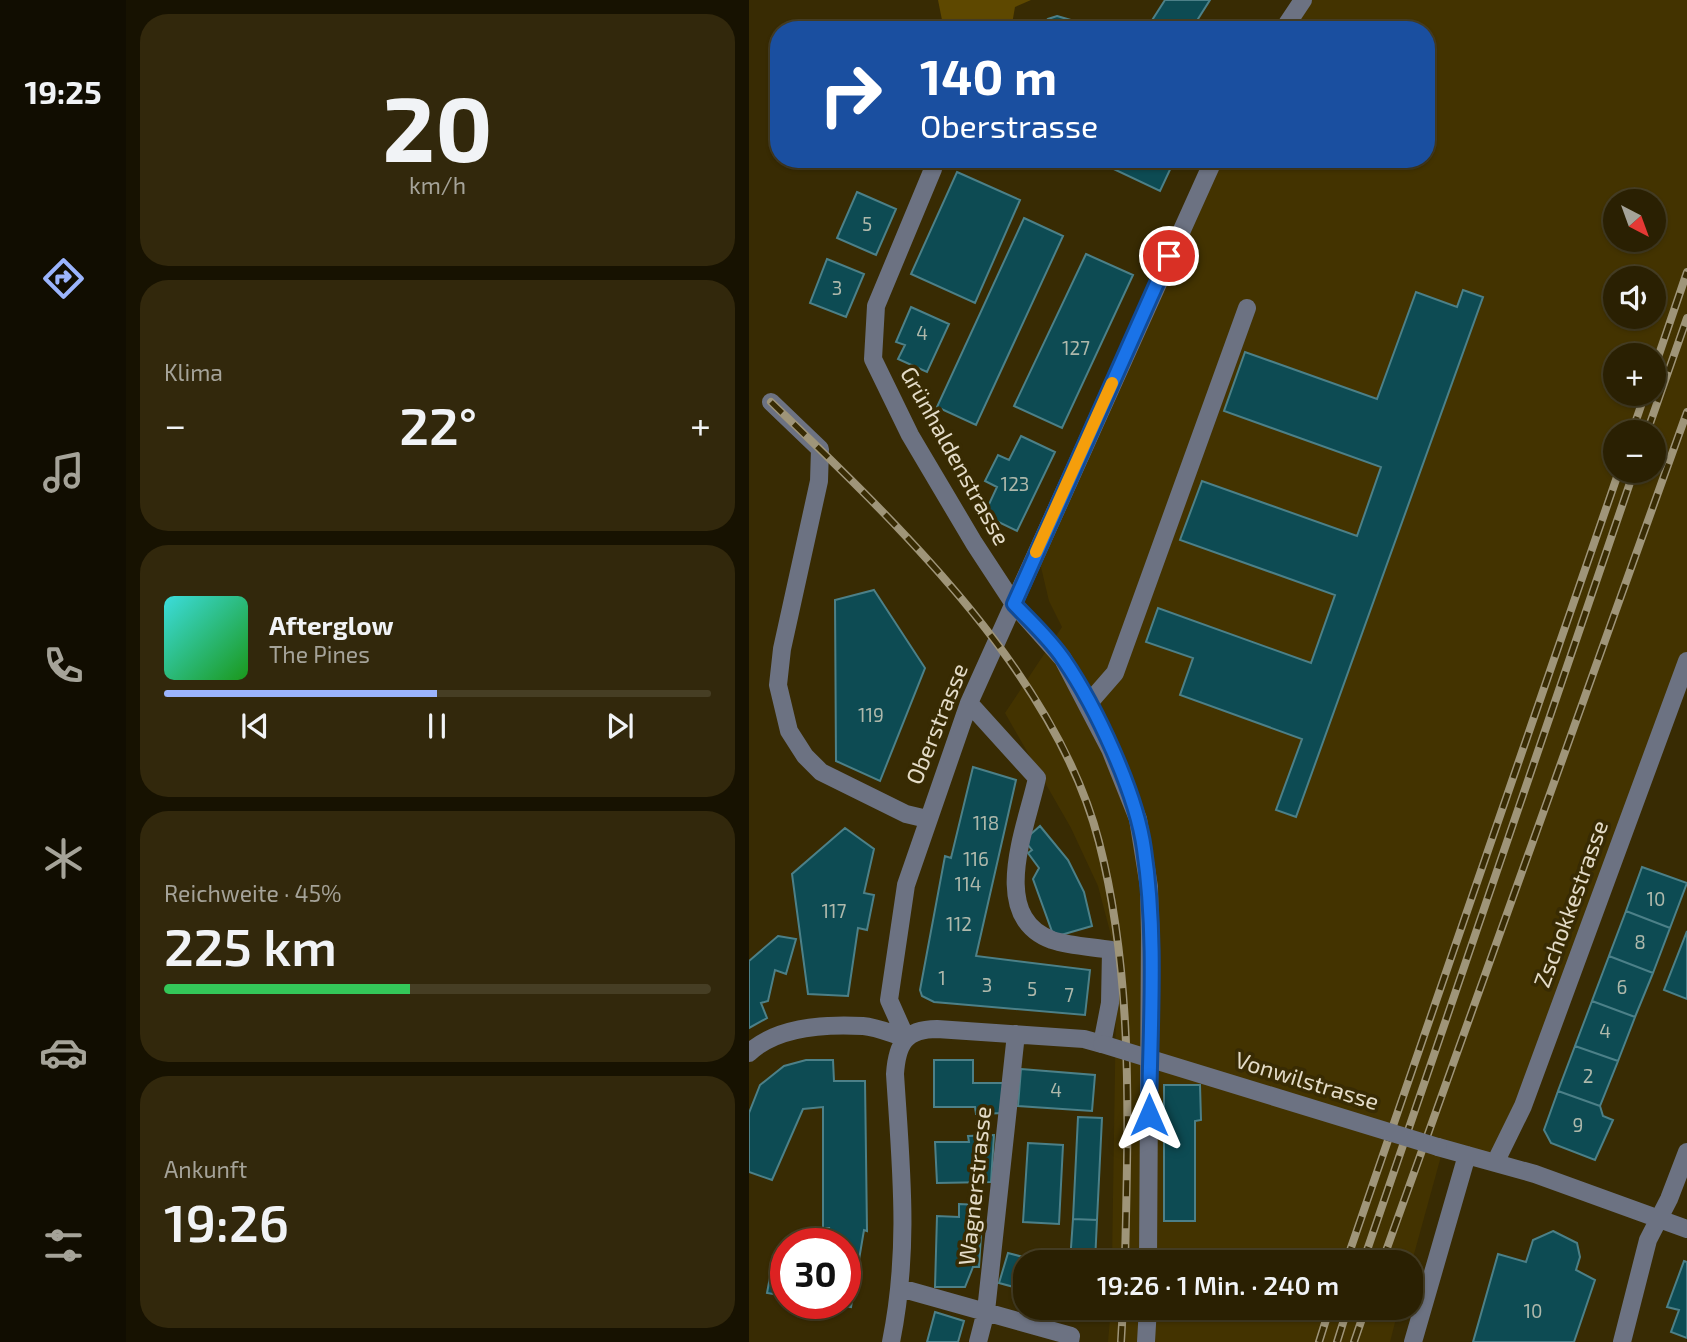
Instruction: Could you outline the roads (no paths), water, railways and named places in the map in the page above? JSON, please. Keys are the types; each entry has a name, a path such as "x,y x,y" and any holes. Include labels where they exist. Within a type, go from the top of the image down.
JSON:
{"street":[{"path":"1289,21 1303,0"},
{"name":"Oberstrasse","path":"906,1038 889,1000 906,885 927,819 969,703 1210,168"},
{"name":"Grünhaldenstrasse","path":"933,169 876,306 873,359 911,435 974,543 1014,604 1063,659 1088,704 1138,819 1149,887 1148,1250"},
{"path":"1088,704 1115,673 1247,307"},
{"path":"771,402 820,449 818,481 782,649 778,685 789,731 805,757 821,772 906,814 927,819"},
{"name":"Zschokkestrasse","path":"1496,1161 1523,1106 1687,661"},
{"path":"969,703 1037,778 1014,881 1016,904 1032,924 1051,939 1111,950 1110,1003 1103,1044"},
{"path":"749,1053 767,1039 793,1030 865,1026 906,1038 896,1055 895,1074 904,1209 900,1288 891,1342"},
{"name":"Vonwilstrasse","path":"906,1038 921,1029 1016,1034 1103,1044 1437,1147 1496,1161 1687,1228"},
{"name":"Wagnerstrasse","path":"978,1342 986,1311 1016,1034"},
{"path":"1622,1342 1648,1240 1669,1199 1687,1152"},
{"path":"1413,1342 1467,1155"},
{"path":"900,1288 986,1311 1071,1339"},
{"path":"1146,1342 1147,1320"}],"railway":[{"path":"1663,343 1687,272"},
{"path":"1651,420 1687,318"},
{"path":"771,402 868,497 965,602 1008,659 1046,718 1077,779 1099,842 1118,945 1126,1050 1125,1250"},
{"path":"1636,420 1641,406"},
{"path":"1386,1250 1687,412"},
{"path":"1350,1250 1615,483"},
{"path":"1367,1250 1630,483"},
{"path":"1121,1342 1122,1320"},
{"path":"1319,1342 1326,1320"},
{"path":"1337,1342 1344,1320"},
{"path":"1354,1342 1362,1320"}]}
